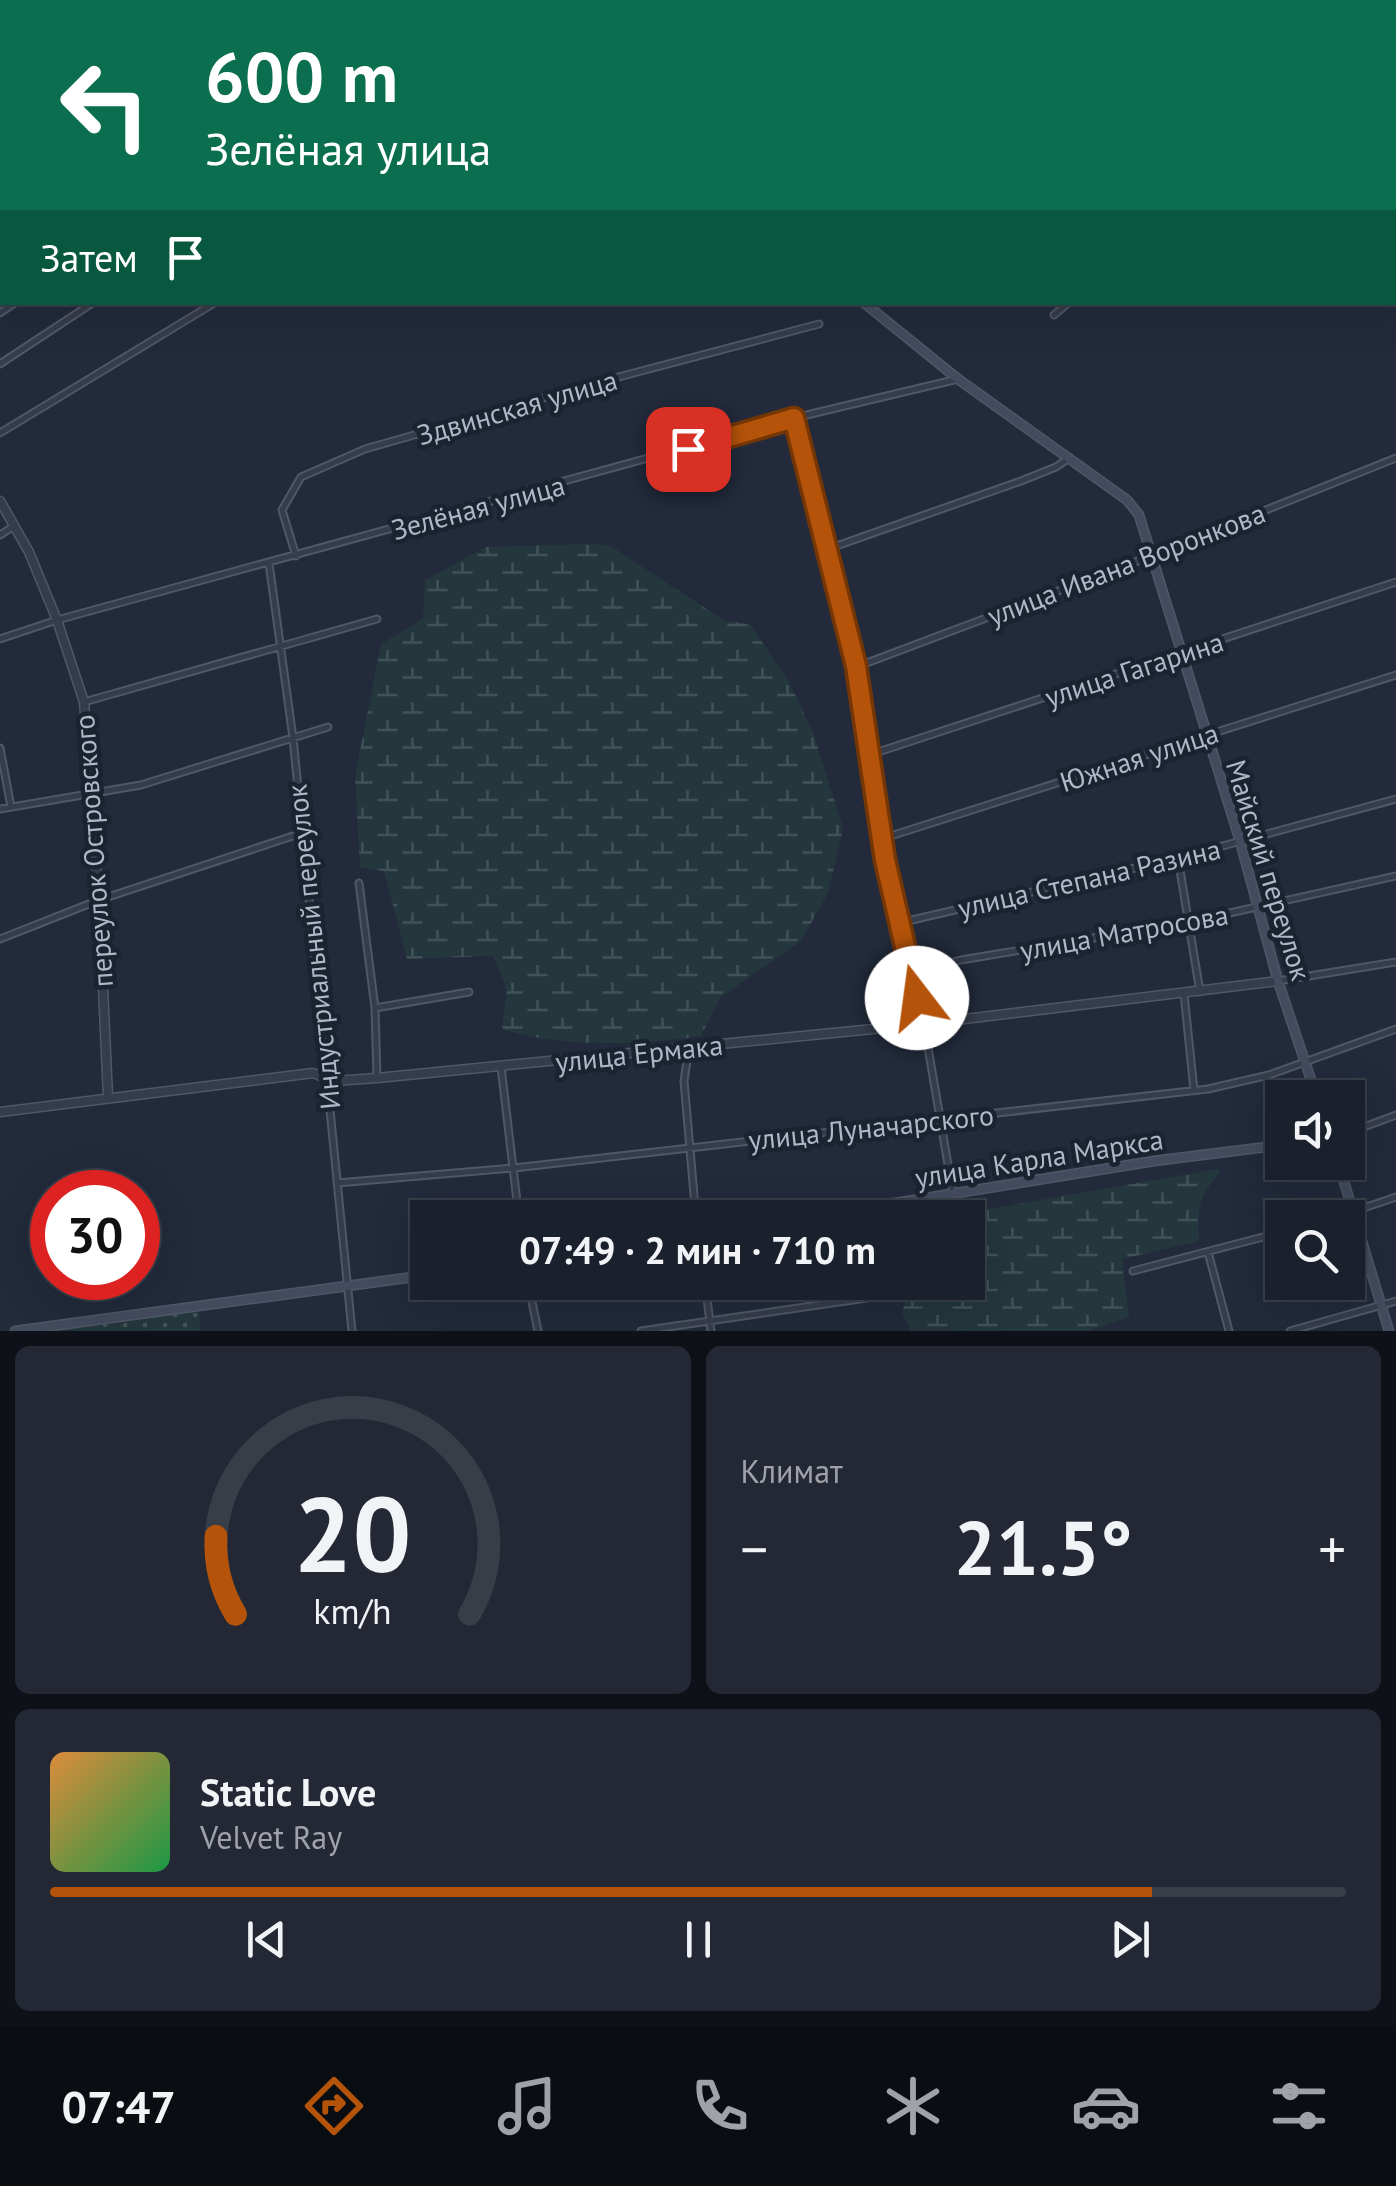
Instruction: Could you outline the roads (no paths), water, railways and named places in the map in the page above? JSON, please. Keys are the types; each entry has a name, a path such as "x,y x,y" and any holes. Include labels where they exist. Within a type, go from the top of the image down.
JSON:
{"main road":[{"name":"Майский переулок","path":"866,305 1135,510 1310,1080"},
{"name":"улица Карла Маркса","path":"916,1200 1265,1147"},
{"path":"1365,1254 1389,1331"},
{"path":"16,1331 410,1278"}],"street":[{"path":"0,364 89,305"},
{"path":"0,433 211,305"},
{"path":"1054,316 1067,305"},
{"name":"Здвинская улица","path":"296,556 282,510 301,477 312,470 365,449 819,324"},
{"name":"Зелёная улица","path":"0,639 56,620 794,418 958,378"},
{"path":"794,418 856,666 881,839 924,1024 954,1194"},
{"path":"824,550 1021,481 1070,457"},
{"name":"улица Ивана Воронкова","path":"856,666 1151,556 1396,458"},
{"name":"переулок Островского","path":"0,501 56,620 84,702 108,1098"},
{"path":"0,535 14,526"},
{"name":"Индустриальный переулок","path":"269,564 293,738 352,1331"},
{"name":"улица Гагарина","path":"871,754 1396,582"},
{"path":"84,702 376,619"},
{"name":"Южная улица","path":"881,839 1396,675"},
{"path":"0,810 141,785 328,727"},
{"path":"0,748 12,807"},
{"name":"улица Степана Разина","path":"898,923 1178,858 1396,799"},
{"path":"0,939 99,900 302,833"},
{"path":"1178,858 1200,992"},
{"name":"улица Матросова","path":"910,973 960,960 1189,922 1396,876"},
{"path":"359,884 374,1008 377,1078"},
{"path":"1278,981 1396,962"},
{"name":"улица Ермака","path":"0,1112 313,1073 333,1081 501,1067 924,1024 1278,981"},
{"path":"374,1008 469,992"},
{"path":"1184,994 1194,1090"},
{"name":"улица Луначарского","path":"337,1183 514,1168 1194,1090 1269,1075 1396,1029"},
{"path":"689,1048 684,1080 694,1200"},
{"path":"501,1067 517,1200"},
{"path":"1365,1126 1396,1115"},
{"path":"1365,1208 1396,1197"},
{"path":"1134,1272 1265,1237"},
{"path":"1208,1252 1229,1331"},
{"path":"532,1300 538,1331"},
{"path":"707,1300 712,1331"},
{"path":"641,1331 850,1300"},
{"path":"1290,1331 1396,1301"}]}
